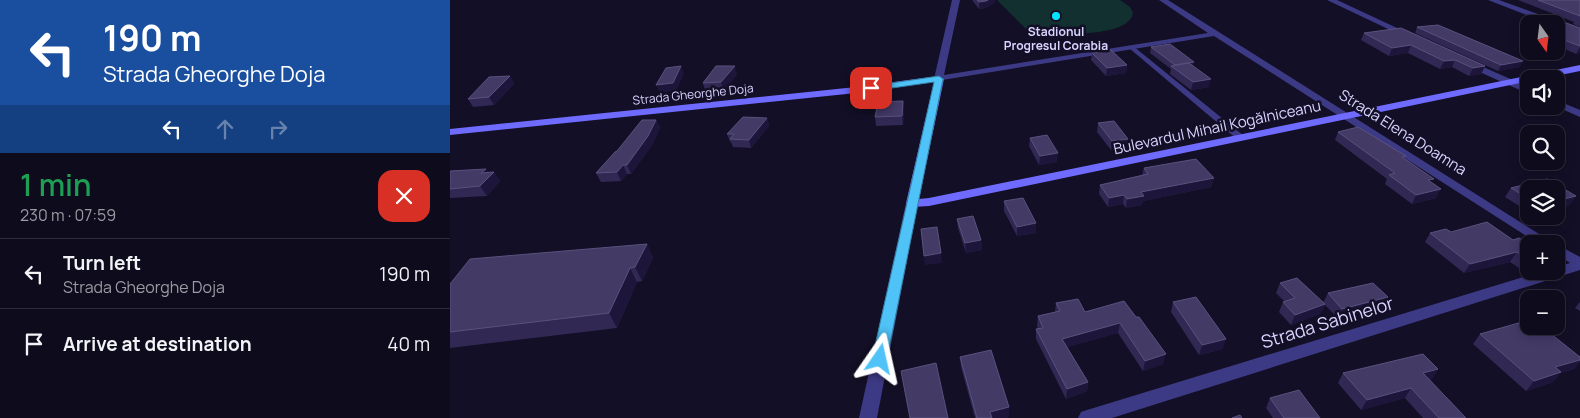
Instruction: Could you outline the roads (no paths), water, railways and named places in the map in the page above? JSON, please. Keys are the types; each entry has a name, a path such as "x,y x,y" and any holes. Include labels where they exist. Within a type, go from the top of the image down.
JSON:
{"main road":[{"name":"Bulevardul Mihail Kogălniceanu","path":"912,203 929,202 1580,68"},
{"name":"Strada Gheorghe Doja","path":"450,132 856,90 939,79"},
{"path":"912,203 939,79"}],"street":[{"path":"956,0 939,79 1214,34"},
{"name":"Strada Elena Doamna","path":"1162,0 1535,235"},
{"path":"1331,0 1412,37"},
{"path":"1492,0 1580,32"},
{"path":"1457,58 1520,86"},
{"path":"1565,108 1580,114"},
{"path":"868,418 912,203"},
{"path":"1565,254 1580,264"},
{"name":"Strada Sabinelor","path":"1087,418 1580,264"}],"lane":[{"path":"1131,48 1240,138"}],"place":[{"name":"Stadionul Progresul Corabia","path":"1056,16"}]}
